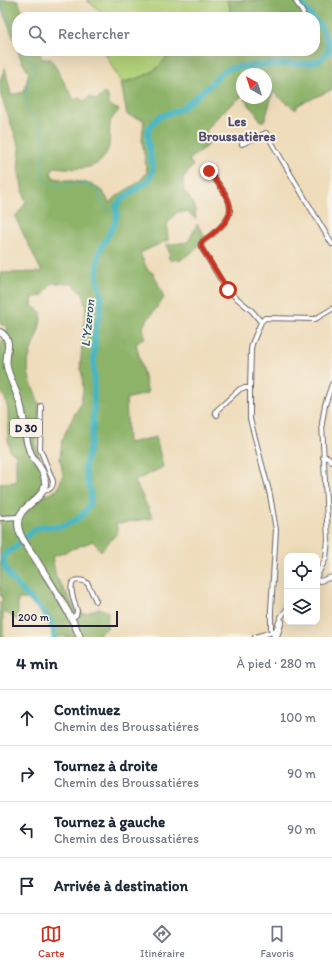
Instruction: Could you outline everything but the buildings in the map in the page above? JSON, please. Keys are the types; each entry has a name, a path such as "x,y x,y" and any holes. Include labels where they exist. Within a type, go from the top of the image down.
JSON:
{"main road":[{"name":"D 30","path":"0,332 5,335 8,341 6,359 8,372 21,405 30,450 44,477 45,484 43,490"},
{"path":"43,490 20,517 18,521 20,534 71,618 80,637"}],"street":[{"path":"295,0 302,12"},
{"path":"242,144 266,134 332,244"},
{"path":"209,171 227,196 230,210 224,225 203,241 201,247 228,290 252,311 261,322"},
{"path":"275,634 271,629 271,610 276,530 270,495 250,419 252,344 261,322 265,318 315,319 332,309"},
{"path":"320,570 326,558 328,540 322,423 325,406 332,384"},
{"path":"217,415 215,412 240,389 250,388"},
{"path":"41,406 40,450 53,477 53,485 48,490 43,490"},
{"path":"323,457 328,457 332,462"},
{"path":"0,518 20,517"},
{"path":"320,581 332,577"},
{"path":"71,618 76,615 77,611 71,589 72,584 76,581 84,581 88,584 96,601"},
{"path":"275,634 280,617 284,612"},
{"path":"255,637 275,634"}],"green space":[{"path":"0,0 18,0 22,12 12,12 12,35 0,5"},
{"path":"86,0 227,0 230,7 230,12 103,12"},
{"path":"227,0 332,0 332,9 330,11 332,13 332,91 331,90 298,105 296,110 273,92 272,96 272,68 236,68 236,101 220,114 206,131 210,143 189,160 193,166 183,178 184,191 194,204 196,219 187,212 177,212 167,224 168,240 140,253 147,269 154,274 164,298 143,326 145,337 136,344 148,393 126,399 128,443 156,437 163,467 135,481 153,518 116,524 118,532 101,551 93,541 52,557 56,577 76,609 84,614 99,608 108,612 107,628 97,637 52,637 52,632 48,622 29,599 18,599 18,620 3,611 3,637 0,637 0,602 3,600 0,594 0,519 22,518 26,512 45,495 58,489 63,474 60,459 62,440 80,406 83,391 82,373 80,370 86,308 83,293 72,284 52,283 42,296 33,297 32,306 41,312 41,319 38,333 28,361 28,374 37,397 39,407 36,445 46,470 40,473 42,482 41,487 16,516 0,517 0,483 16,482 16,454 10,451 8,440 8,410 5,398 0,390 0,347 8,327 0,324 0,273 42,272 15,217 26,203 18,169 20,149 1,96 0,80 5,68 11,95 24,92 29,72 20,56 41,56 42,59 51,59 74,100 80,98 85,102 89,97 97,100 104,93 108,96 109,105 119,110 112,118 110,123 109,145 106,154 101,161 88,167 54,167 51,173 54,178 92,184 103,192 110,203 120,194 135,185 147,172 142,140 144,120 127,115 121,83 150,73 168,56 320,56 320,12 230,12 230,7"},
{"path":"107,56 168,56 150,73 121,83"},
{"path":"248,104 270,104 265,120 262,122"},
{"path":"197,224 205,237 196,249 179,261 176,259 172,261 168,258 170,254 166,245 188,242"}],"waterway":[{"path":"1,0 6,16 12,26"},
{"name":"L'Yzeron","path":"298,0 308,12"},
{"name":"L'Yzeron","path":"54,637 53,627 47,617 11,578 5,568 4,556 36,529 40,527 63,526 74,521 83,514 91,500 85,466 92,434 94,409 95,332 101,307 101,295 97,277 98,260 100,251 116,218 116,206 122,199 149,180 153,169 148,142 148,129 159,117 181,109 211,84 219,75 230,68 310,63 320,60 327,53 329,45 320,26"},
{"path":"27,56 35,68 35,71 25,93 28,109 39,124 43,133 44,147 42,171 45,181 49,184 60,186 81,184 93,186 97,189 101,201 108,211 118,213"}],"district":[{"name":"Les Broussatières","path":"237,128"}],"route":[{"path":"209,171 227,196 230,210 224,225 217,232 203,241 201,247 228,290"}]}
